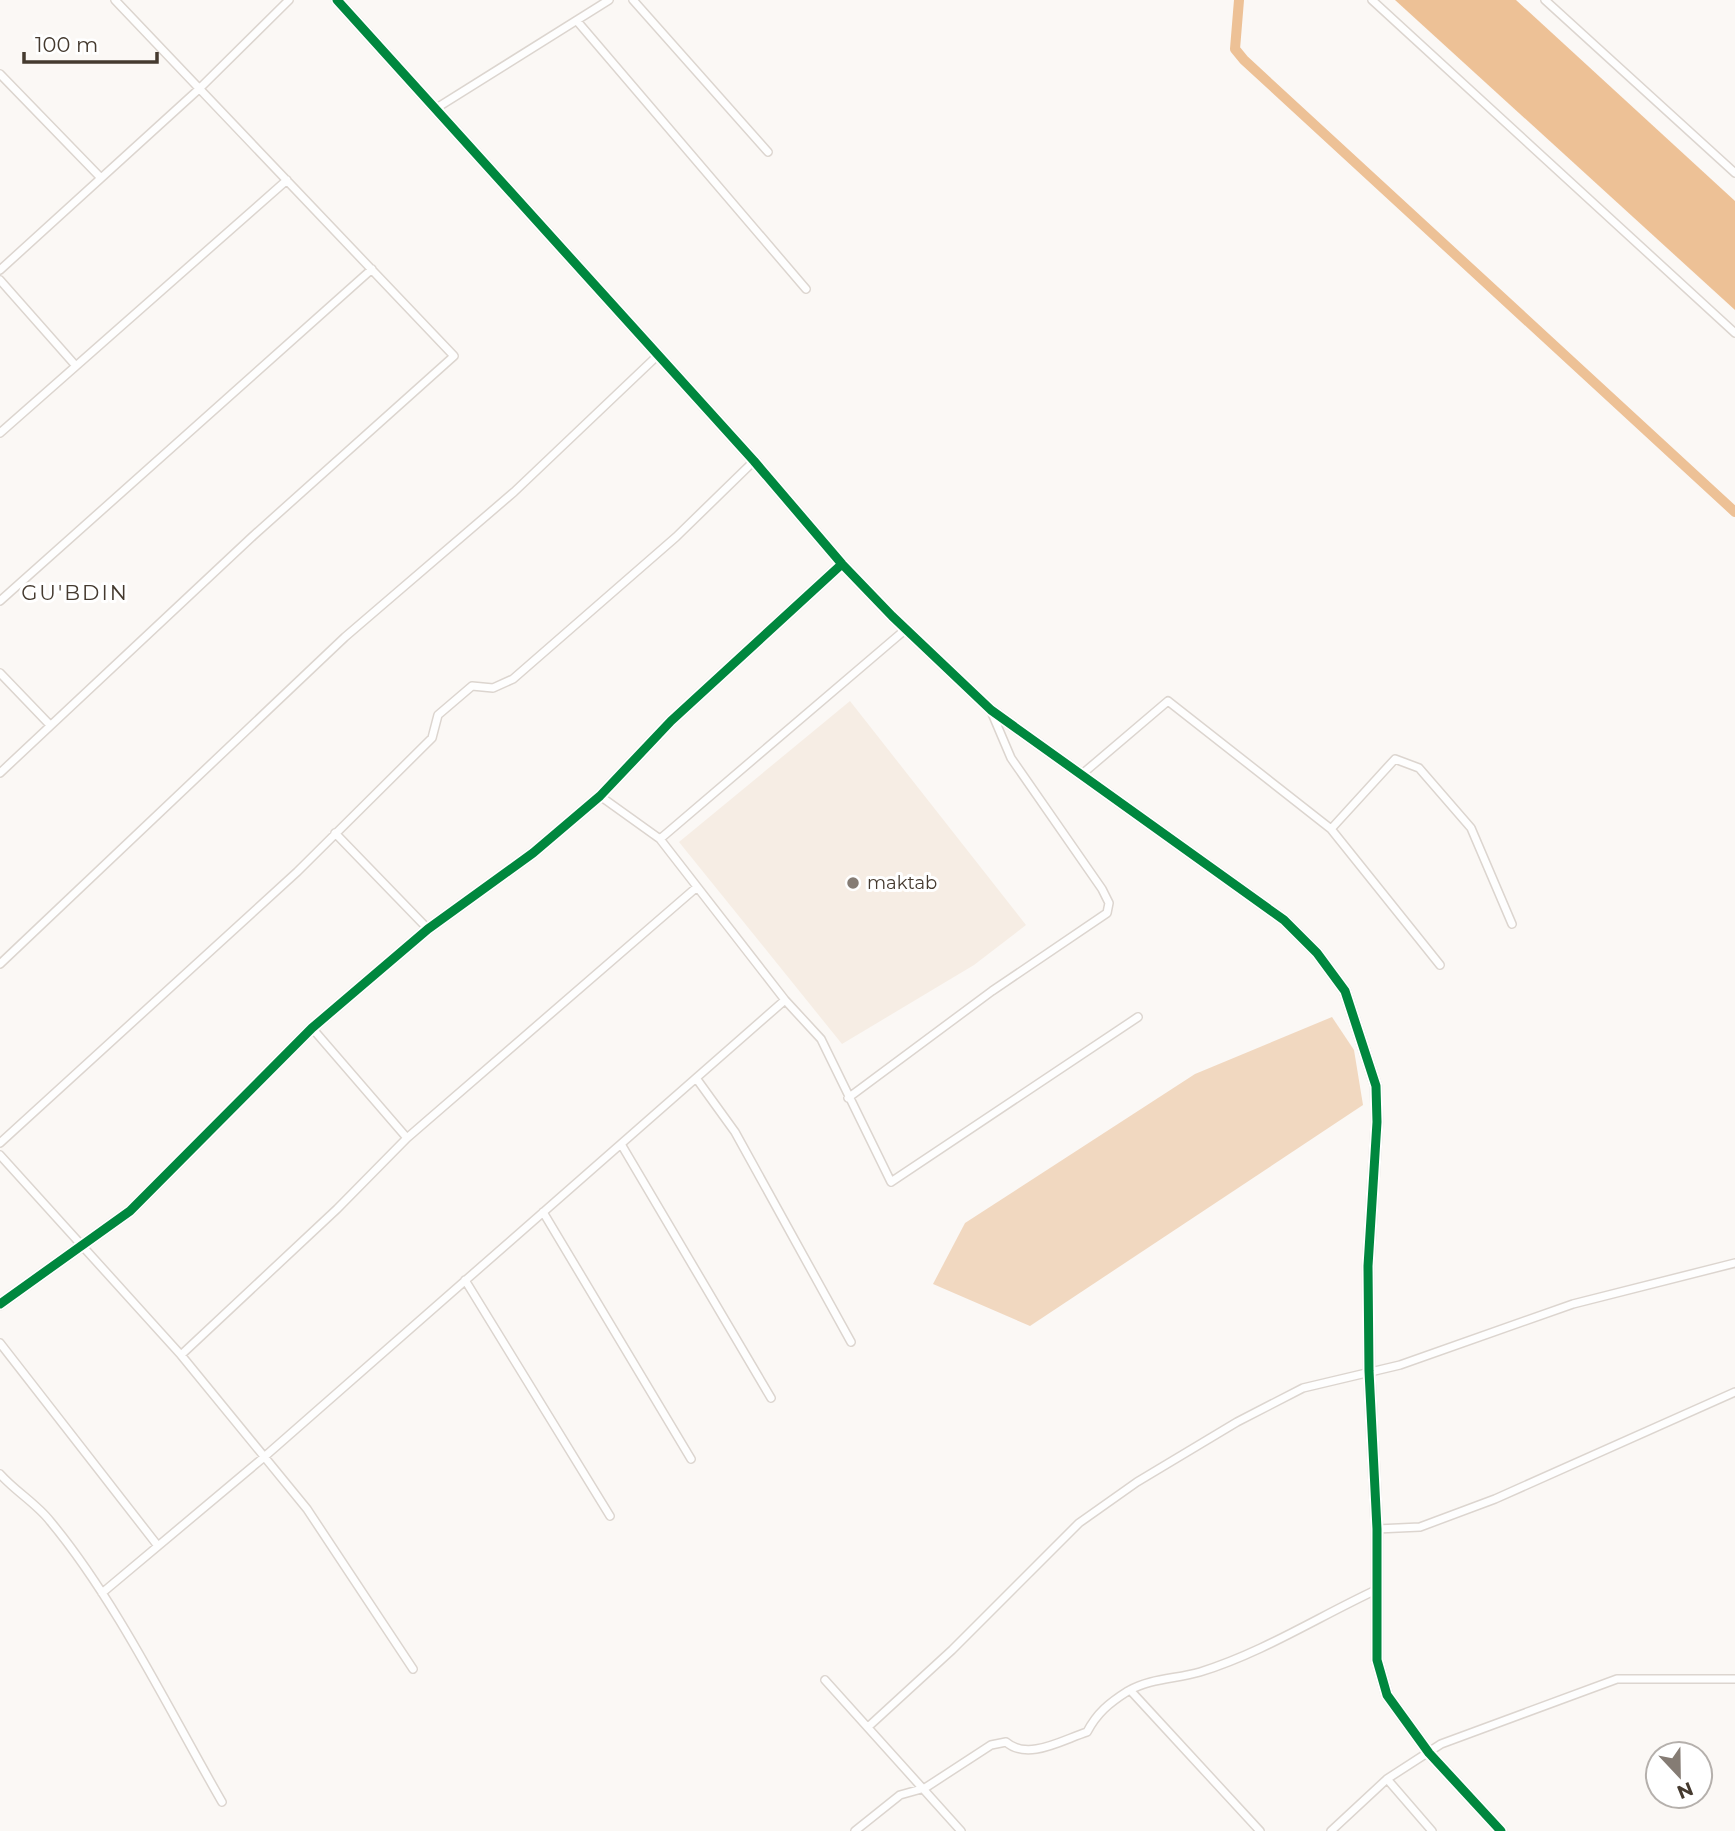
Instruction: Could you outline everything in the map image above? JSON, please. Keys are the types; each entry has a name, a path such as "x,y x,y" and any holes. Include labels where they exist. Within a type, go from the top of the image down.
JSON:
{"street":[{"path":"0,773 253,536 454,356 115,0"},
{"path":"0,270 199,89 289,0"},
{"path":"337,0 656,357 754,461 842,564 906,629 991,710 1284,920 1317,953 1345,991 1376,1086 1377,1122 1368,1266 1369,1371 1377,1529 1377,1660 1387,1695 1429,1753 1501,1831"},
{"path":"435,109 609,0"},
{"path":"633,0 768,152"},
{"path":"1372,0 1735,333"},
{"path":"1545,0 1735,173"},
{"path":"577,21 806,289"},
{"path":"0,74 101,178"},
{"path":"0,433 287,180"},
{"path":"0,601 372,269"},
{"path":"0,280 76,366"},
{"path":"0,964 345,637 514,492 656,357"},
{"path":"0,1143 335,834 432,738 438,715 472,686 494,688 513,679 676,537 754,461"},
{"path":"0,1304 130,1211 312,1028 428,929 533,853 600,796 671,721 842,564"},
{"path":"660,839 906,629"},
{"path":"0,673 50,725"},
{"path":"1082,775 1168,701 1331,830 1440,965"},
{"path":"848,1098 992,990 1107,913 1109,903 1102,889 1011,758 991,710"},
{"path":"1331,830 1395,759 1419,768 1471,828 1512,924"},
{"path":"600,796 660,839 785,1000 821,1039 891,1182 1138,1017"},
{"path":"335,834 428,929"},
{"path":"181,1355 301,1244 407,1138 697,887"},
{"path":"102,1593 263,1458 785,1000"},
{"path":"312,1028 407,1138"},
{"path":"696,1078 735,1132 851,1342"},
{"path":"621,1144 771,1398"},
{"path":"0,1155 181,1355 307,1509 412,1669"},
{"path":"543,1212 691,1459"},
{"path":"868,1727 970,1633 1079,1522 1138,1482 1237,1422 1303,1388 1400,1365 1573,1304 1735,1263"},
{"path":"466,1280 610,1516"},
{"path":"0,1343 158,1546"},
{"path":"1377,1529 1420,1527 1495,1499 1735,1392"},
{"path":"0,1474 20,1496 49,1519 102,1593 222,1802"},
{"path":"855,1831 900,1796 925,1788 991,1745 1006,1742 1015,1750 1032,1751 1087,1732 1098,1711 1130,1690 1161,1678 1199,1672 1232,1659 1300,1629 1376,1590"},
{"path":"1331,1831 1387,1779 1441,1744 1617,1679 1735,1679"},
{"path":"825,1680 961,1831"},
{"path":"1130,1690 1260,1831"},
{"path":"1387,1779 1432,1831"}],"shaded area":[{"path":"1395,0 1516,0 1735,201 1735,310"},
{"name":"maktab","path":"850,701 1026,925 974,965 842,1044 679,842"},
{"path":"1332,1017 1354,1050 1363,1105 1030,1326 933,1284 965,1223 1195,1074"}],"waterway":[{"path":"1239,0 1235,49 1244,60 1735,512"}],"cycle path":[{"path":"337,0 754,461 842,564 892,616 991,710 1284,920 1317,953 1345,991 1376,1086 1377,1122 1368,1266 1369,1371 1377,1529 1377,1660 1387,1695 1429,1753 1501,1831"},
{"path":"0,1304 130,1211 312,1028 428,929 533,853 600,796 671,721 842,564"}],"place":[{"name":"maktab","path":"853,883"}],"district":[{"name":"GU'BDIN","path":"75,592"}]}
